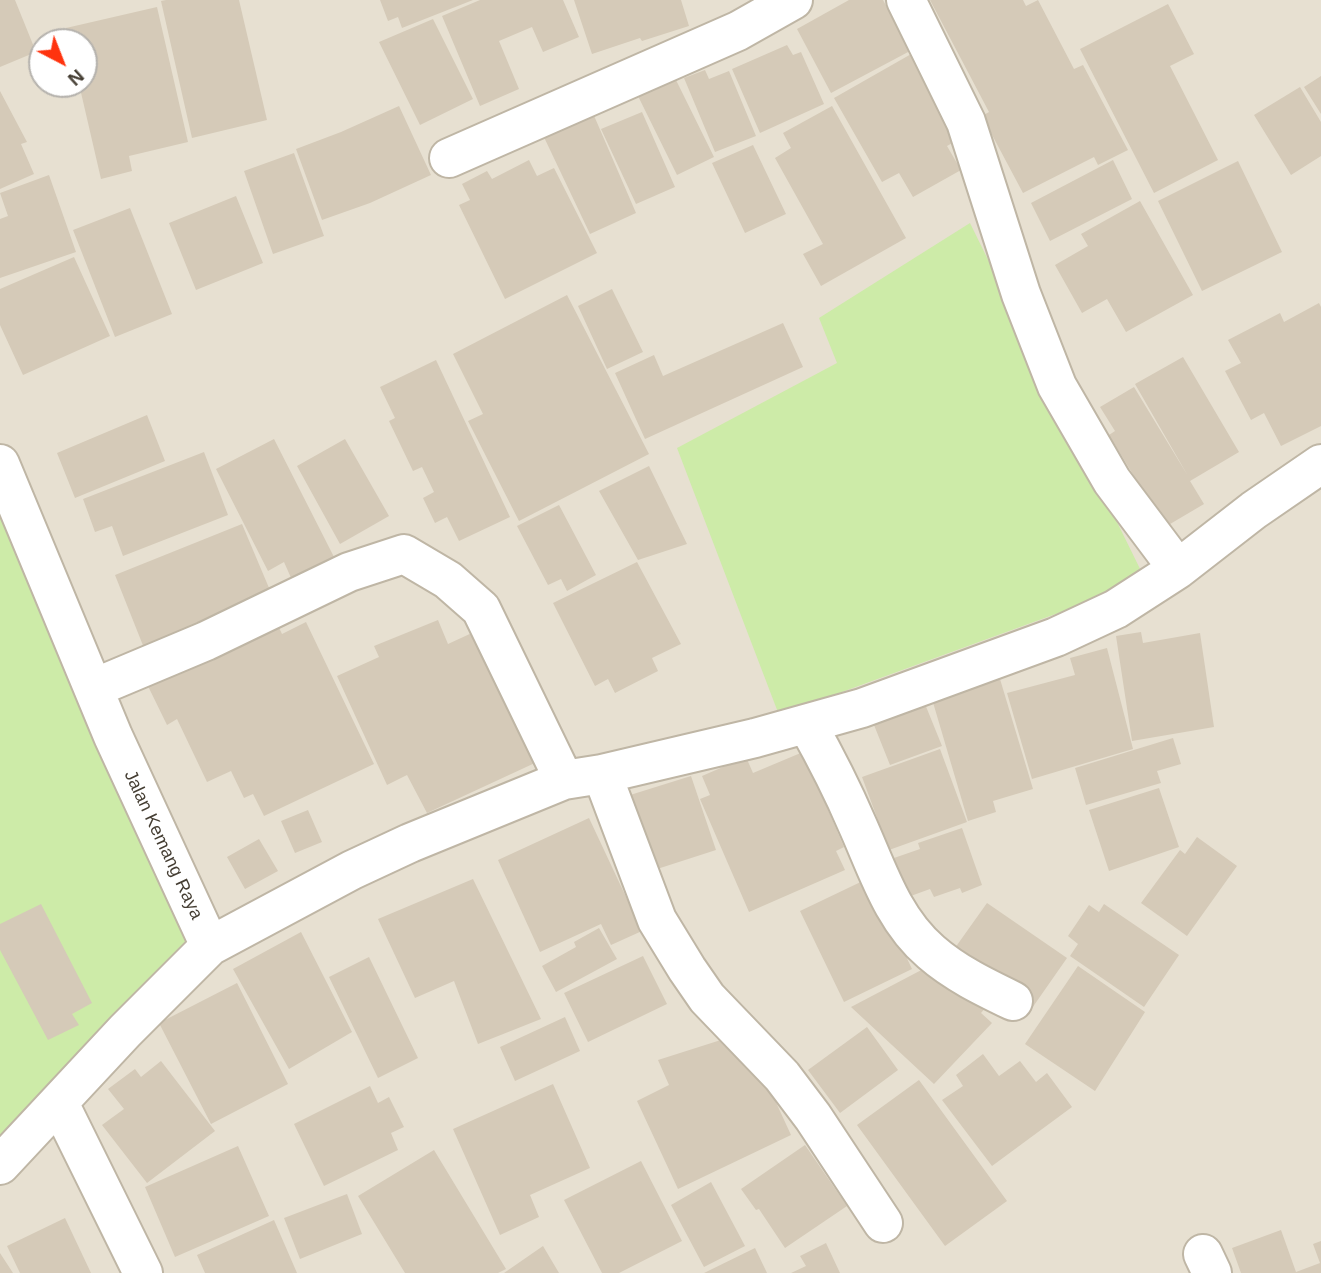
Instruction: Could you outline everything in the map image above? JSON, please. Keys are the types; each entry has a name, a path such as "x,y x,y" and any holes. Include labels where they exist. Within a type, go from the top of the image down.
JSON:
{"street":[{"path":"449,158 733,15 793,0"},
{"path":"906,0 966,122 1028,314 1057,386 1112,481 1178,569"},
{"name":"Jalan Kemang Raya","path":"0,464 113,736 210,946"},
{"path":"0,1165 125,1031 210,946 352,870 410,843 564,780 602,774 807,724 862,708 1056,637 1116,609 1178,569 1254,510 1321,464"},
{"path":"94,688 206,642 349,572 404,554 449,580 481,610 564,780"},
{"path":"807,724 834,772 883,886 901,916 930,951 970,980 1013,1001"},
{"path":"602,774 657,920 687,969 707,998 782,1076 813,1117 883,1223"},
{"path":"59,1103 143,1273"}],"shaded area":[{"path":"0,0 1321,0 1321,1273 0,1273"}],"green space":[{"path":"970,223 1146,581 779,715 677,448 837,363 819,318"},
{"path":"0,464 210,946 0,1165"}],"building":[{"path":"0,0 15,0 28,32 28,55 0,67"},
{"path":"239,0 267,120 192,138 161,1"},
{"path":"380,0 473,0 402,28 398,17 388,21"},
{"path":"480,0 563,0 579,37 543,52 532,27 499,41 519,89 480,106 442,16"},
{"path":"574,0 681,0 689,26 592,54"},
{"path":"849,0 883,0 910,51 831,93 797,29"},
{"path":"930,0 1023,0 1026,6 1038,0 1074,69 1083,65 1128,150 1098,165 1094,157 1023,193 982,116 989,112"},
{"path":"1168,4 1194,54 1170,66 1218,160 1154,193 1080,49"},
{"path":"157,7 188,142 129,156 132,171 101,179 82,98 98,98 98,28 66,28"},
{"path":"433,19 473,99 420,125 379,42"},
{"path":"787,45 793,55 801,52 824,104 760,133 732,69"},
{"path":"913,53 961,138 947,146 961,170 913,197 899,173 882,182 834,98"},
{"path":"705,70 709,79 729,71 756,136 715,152 684,78"},
{"path":"1321,76 1321,114 1304,87"},
{"path":"675,78 714,157 677,175 638,96"},
{"path":"1300,87 1321,122 1321,156 1291,175 1254,115"},
{"path":"0,91 27,142 21,144 34,174 0,189"},
{"path":"399,106 431,175 370,203 322,220 296,149"},
{"path":"832,106 906,238 821,286 803,254 823,244 775,158 791,148 783,133"},
{"path":"592,111 636,213 590,234 542,133"},
{"path":"642,112 675,187 636,204 601,129"},
{"path":"753,145 786,214 745,233 712,163"},
{"path":"294,153 324,236 273,254 244,171"},
{"path":"529,160 537,176 554,168 597,253 505,299 459,205 470,200 462,184 487,171 492,179"},
{"path":"1113,160 1132,199 1050,241 1031,203"},
{"path":"1238,161 1282,252 1202,291 1158,201"},
{"path":"49,175 76,252 0,278 0,219 8,216 0,193"},
{"path":"236,196 263,263 196,290 169,223"},
{"path":"1140,201 1193,295 1126,332 1107,299 1082,313 1055,265 1088,246 1081,234"},
{"path":"130,208 172,314 115,337 73,230"},
{"path":"74,257 110,336 23,375 0,325 0,289"},
{"path":"612,289 643,352 607,369 578,306"},
{"path":"567,295 649,454 519,521 468,421 483,414 453,354"},
{"path":"1319,303 1321,426 1281,446 1264,413 1251,420 1225,371 1241,363 1228,340 1280,313 1284,322"},
{"path":"783,323 803,367 645,439 615,373 654,355 663,376"},
{"path":"1183,357 1239,452 1190,481 1204,504 1165,527 1109,435 1115,431 1100,407 1134,387 1188,476 1135,384"},
{"path":"436,360 510,517 459,541 447,517 435,523 423,498 434,492 422,467 413,471 389,421 395,418 380,387"},
{"path":"147,415 165,461 75,498 57,453"},
{"path":"274,439 334,557 292,580 284,562 268,571 216,469"},
{"path":"345,439 389,516 340,544 297,466"},
{"path":"204,452 228,515 123,556 112,526 95,532 83,499"},
{"path":"649,466 687,544 638,560 599,491"},
{"path":"559,505 596,575 567,591 561,579 548,585 517,526"},
{"path":"242,524 272,595 144,648 115,575"},
{"path":"637,562 681,644 652,658 658,671 615,693 608,679 595,686 553,603"},
{"path":"275,619 282,634 306,622 374,764 264,816 253,794 244,798 231,771 207,782 177,719 167,725 146,682"},
{"path":"438,620 448,644 487,626 537,762 427,813 407,775 387,785 337,676 379,657 374,646"},
{"path":"1141,632 1143,643 1200,633 1214,727 1132,741 1116,636"},
{"path":"1107,648 1133,749 1032,779 1007,693 1075,675 1070,658"},
{"path":"1000,679 1033,789 993,801 996,812 968,821 932,699"},
{"path":"925,704 942,746 890,765 874,725"},
{"path":"1173,738 1181,764 1157,771 1161,783 1086,805 1075,768"},
{"path":"940,749 967,822 889,850 862,777"},
{"path":"803,752 844,847 836,851 845,870 749,912 700,799 710,795 702,776 746,757 753,773"},
{"path":"691,776 716,850 651,871 627,796"},
{"path":"1159,788 1179,847 1109,871 1089,810"},
{"path":"308,810 322,842 295,853 281,821"},
{"path":"589,818 642,931 611,945 601,924 540,952 498,860"},
{"path":"962,828 982,885 962,893 960,888 934,897 930,889 908,897 894,858 920,849 918,843"},
{"path":"1197,837 1237,866 1187,936 1141,903 1180,850 1185,854"},
{"path":"259,839 278,871 245,889 227,857"},
{"path":"869,878 912,969 844,1002 800,911"},
{"path":"473,879 541,1019 478,1044 454,981 415,998 378,919"},
{"path":"987,903 1067,958 1030,1011 950,955"},
{"path":"41,904 92,1003 72,1014 79,1025 48,1040 0,950 0,924"},
{"path":"1104,904 1179,955 1144,1007 1070,956 1078,944 1068,936 1089,905 1099,912"},
{"path":"599,928 617,959 556,992 542,966 576,947 574,942"},
{"path":"301,932 352,1032 289,1069 233,969"},
{"path":"643,956 667,1004 588,1042 564,993"},
{"path":"369,957 418,1058 378,1078 329,977"},
{"path":"929,966 986,1007 981,1013 992,1023 934,1084 851,1007"},
{"path":"1078,966 1145,1012 1095,1091 1025,1044"},
{"path":"237,983 288,1084 211,1124 159,1023"},
{"path":"565,1017 580,1051 515,1081 500,1047"},
{"path":"867,1027 898,1070 840,1113 808,1070"},
{"path":"724,1039 756,1059 791,1135 678,1189 637,1101 669,1085 658,1060"},
{"path":"983,1054 999,1076 1020,1061 1036,1082 1047,1073 1072,1107 992,1166 942,1100 963,1086 956,1075"},
{"path":"161,1061 215,1131 147,1183 102,1125 124,1109 108,1089 135,1069 141,1077"},
{"path":"919,1080 1007,1201 945,1246 857,1125"},
{"path":"553,1084 590,1168 530,1195 539,1217 500,1235 453,1129"},
{"path":"370,1086 378,1103 389,1097 404,1127 391,1133 398,1150 324,1186 294,1124"},
{"path":"805,1145 847,1206 785,1248 759,1209 756,1210 741,1189"},
{"path":"238,1146 269,1216 175,1257 145,1187"},
{"path":"434,1150 506,1269 498,1273 405,1273 358,1196"},
{"path":"641,1161 682,1241 619,1273 602,1273 564,1200"},
{"path":"711,1182 745,1246 704,1267 671,1205"},
{"path":"347,1194 362,1234 300,1259 284,1218"},
{"path":"65,1218 91,1273 20,1273 7,1246"},
{"path":"274,1220 297,1273 205,1273 197,1255"},
{"path":"1281,1230 1296,1272 1320,1263 1313,1244 1321,1241 1321,1273 1241,1273 1232,1248"},
{"path":"826,1243 840,1273 791,1273 806,1266 800,1256"},
{"path":"543,1246 559,1273 504,1273"},
{"path":"755,1248 767,1273 704,1273"},
{"path":"0,1253 13,1273 0,1273"}]}
